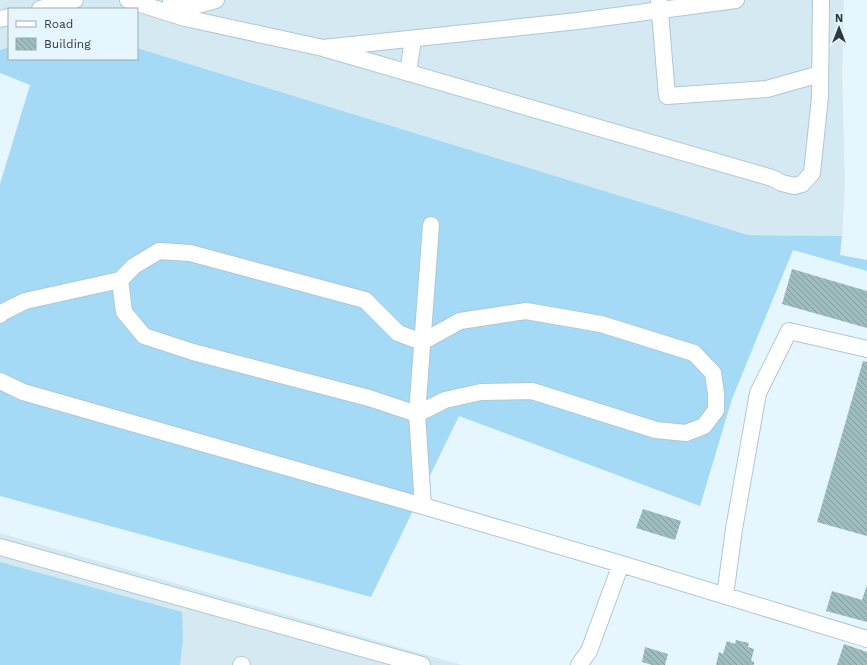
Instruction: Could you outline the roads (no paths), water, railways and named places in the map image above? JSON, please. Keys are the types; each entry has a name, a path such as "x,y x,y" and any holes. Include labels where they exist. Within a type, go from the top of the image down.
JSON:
{"street":[{"path":"44,8 75,0"},
{"path":"128,0 185,18 323,48 772,178 782,183 794,186 802,184 812,173 820,97 821,0"},
{"path":"171,0 190,7 216,0"},
{"path":"323,48 578,22 660,5 736,0"},
{"path":"660,5 667,96 767,89 820,74"},
{"path":"408,72 413,39"},
{"path":"423,506 417,414 431,225"},
{"path":"0,315 1,313 25,301 120,280 134,266 159,251 190,253 365,300 398,333 422,342 460,321 526,311 601,324 694,353 713,373 716,394 716,410 704,426 686,433 656,430 532,391 480,392 445,400 417,414 370,398 193,352 144,336 124,312 120,280"},
{"path":"725,596 734,529 758,393 789,331 867,349"},
{"path":"0,381 23,392 423,506 621,564 867,639"},
{"path":"0,547 422,665"},
{"path":"579,665 588,651 621,564"}]}
